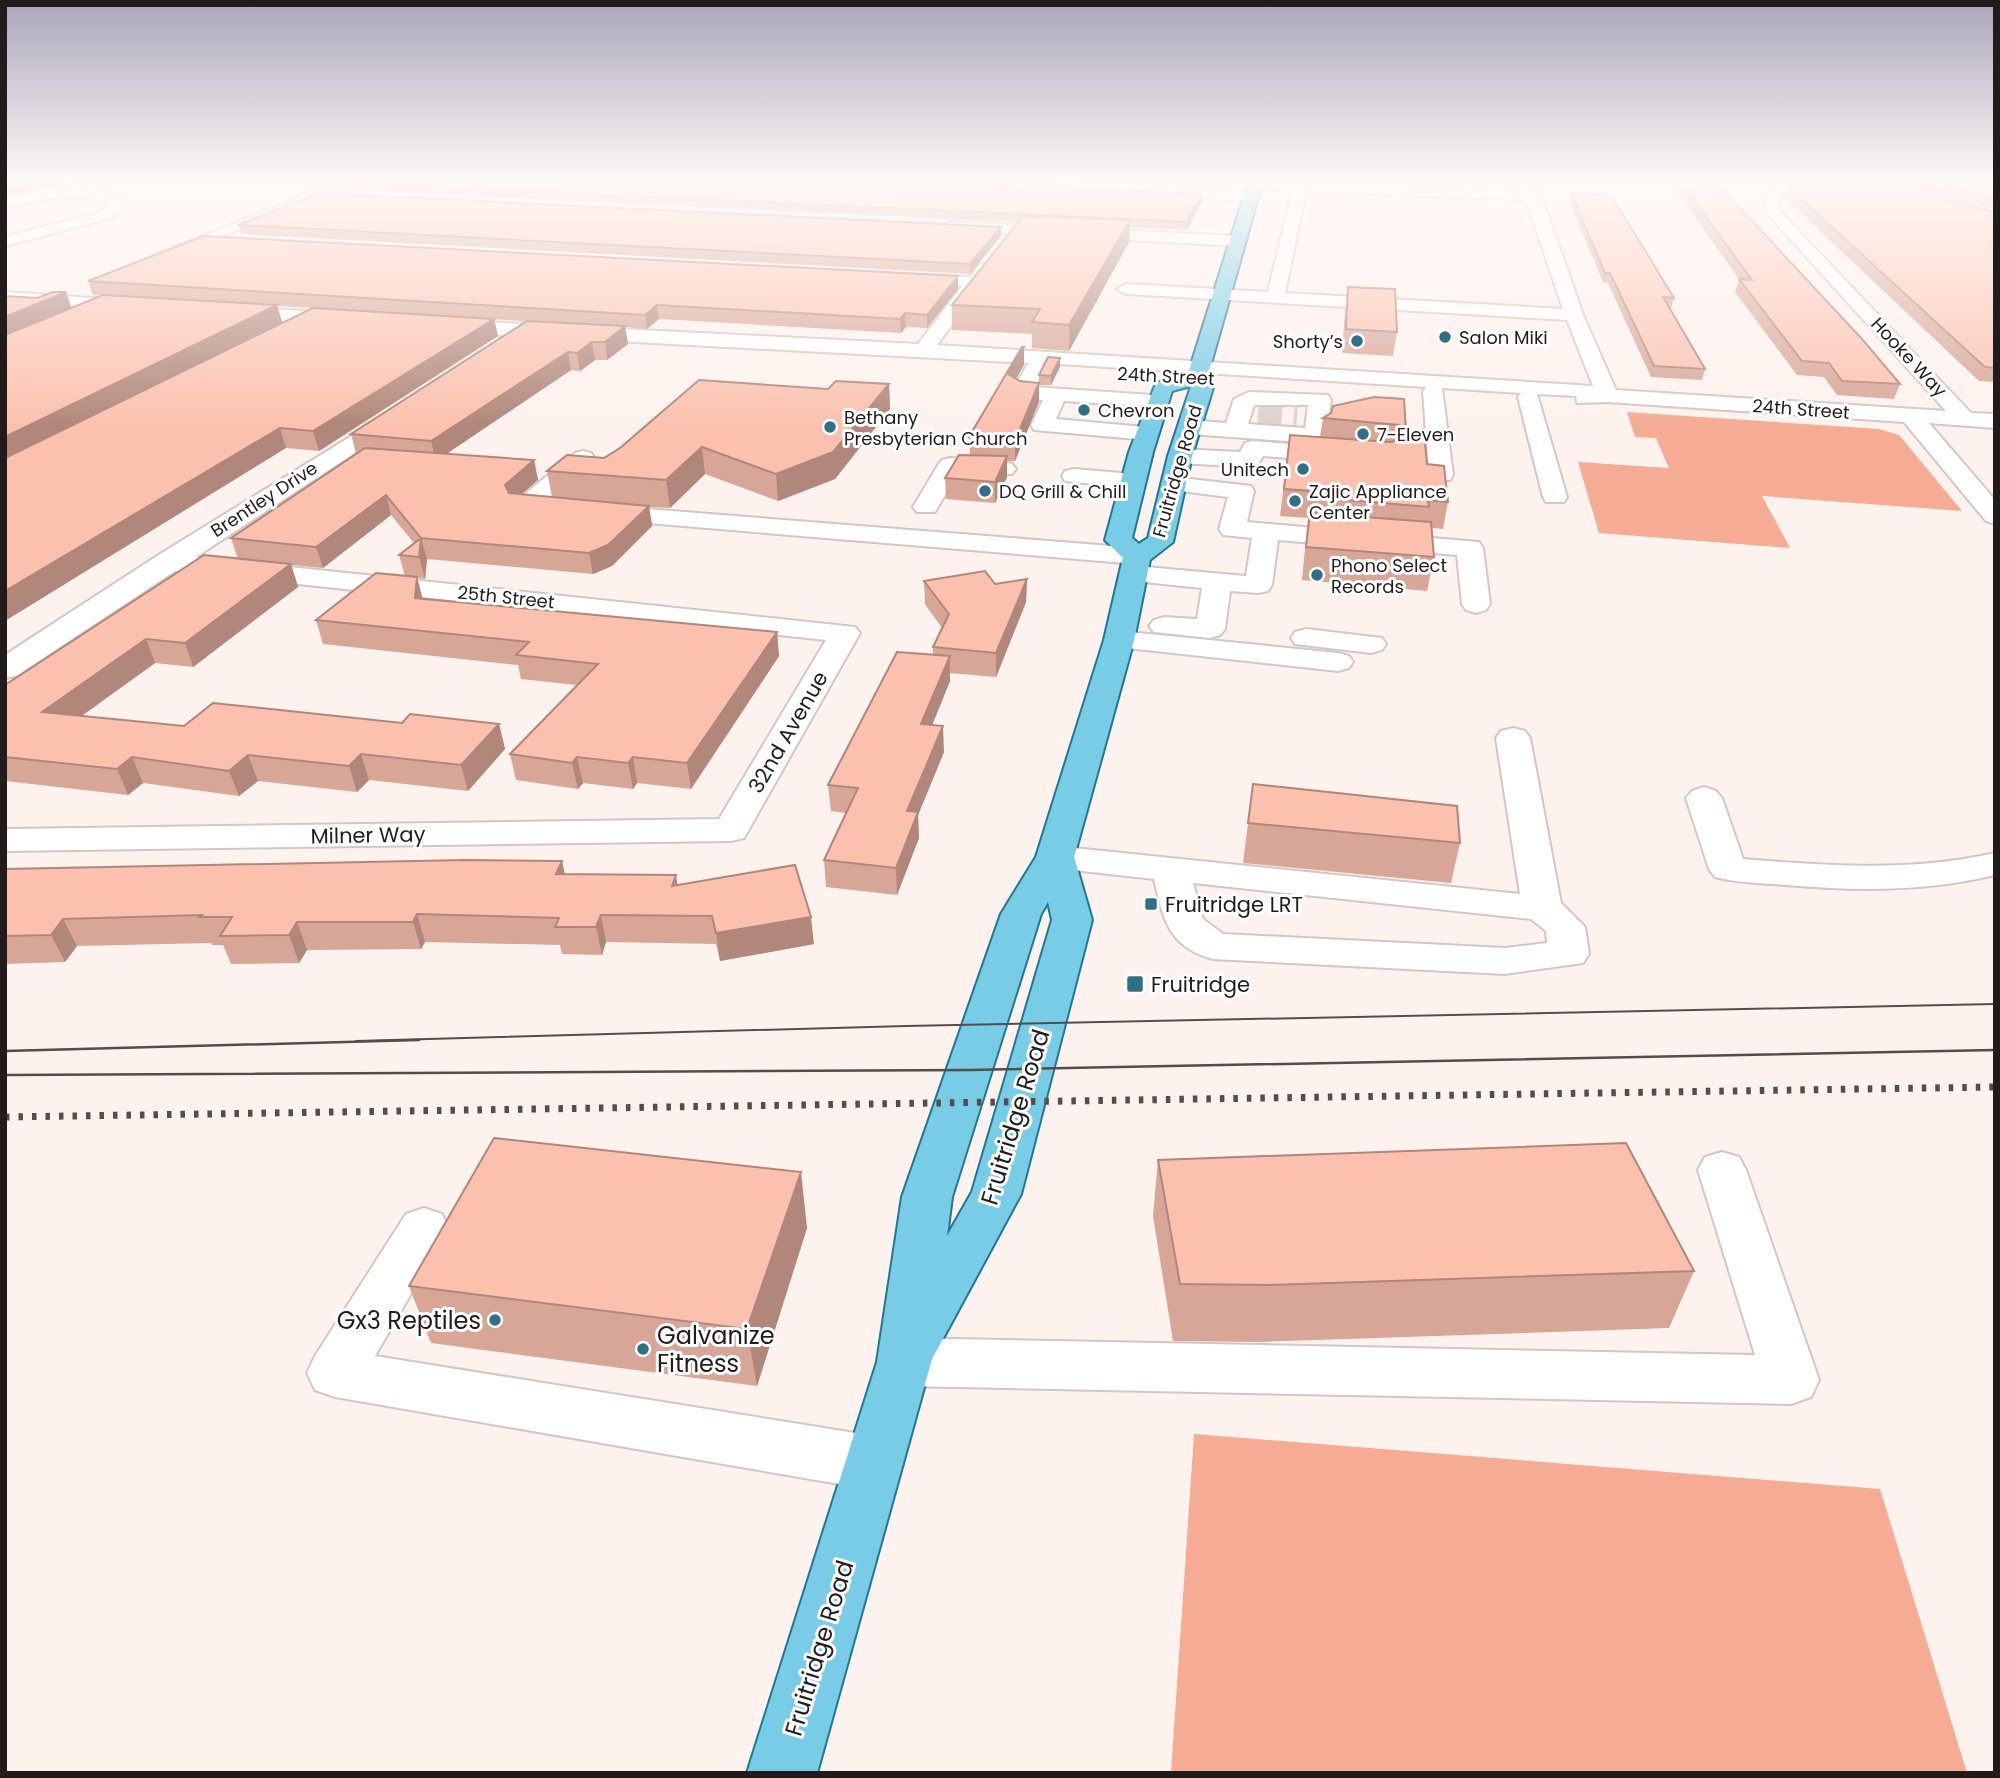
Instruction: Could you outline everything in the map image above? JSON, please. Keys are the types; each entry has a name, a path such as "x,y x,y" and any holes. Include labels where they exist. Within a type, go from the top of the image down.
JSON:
{"main road":[{"name":"Fruitridge Road","path":"782,1773 904,1362 927,1197 1021,914 1055,857 1121,631 1136,565 1160,542 1180,456 1202,388 1199,372 1231,263"},
{"name":"Fruitridge Road","path":"1136,565 1118,540 1158,401 1163,387 1199,372"},
{"name":"Fruitridge Road","path":"904,1362 996,1194 1072,920 1055,857"}],"street":[{"path":"926,348 933,333 990,263"},
{"path":"1275,298 1283,263"},
{"path":"1557,263 1608,397"},
{"name":"Hooke Way","path":"1820,263 1965,419"},
{"path":"891,278 974,282"},
{"path":"48,300 89,284"},
{"path":"1126,289 1574,314"},
{"path":"5,297 160,308"},
{"path":"66,322 106,304"},
{"path":"215,311 364,321"},
{"path":"272,338 311,317"},
{"path":"1215,317 1239,318"},
{"name":"24th Street","path":"431,325 679,340 726,342 739,339 926,348 1115,360 1199,372 1582,390 1608,397"},
{"path":"490,355 524,331"},
{"path":"654,360 679,340"},
{"name":"24th Street","path":"726,342 732,347 1035,368 1115,360"},
{"path":"1207,346 1232,347"},
{"path":"1097,397 1115,360"},
{"path":"1035,368 1021,392 1158,401"},
{"name":"24th Street","path":"1199,372 1323,405 1434,391 1574,399 1608,397 1995,421"},
{"path":"1434,391 1441,475"},
{"path":"1056,395 1042,425 1148,433"},
{"path":"1529,397 1555,497"},
{"path":"1189,427 1244,419 1315,436 1323,405 1249,398 1242,404 1244,419"},
{"name":"Brentley Drive","path":"5,669 421,400"},
{"path":"1910,416 1995,516"},
{"path":"1180,456 1251,460 1253,448 1360,456"},
{"path":"583,458 524,507 1042,538 1136,565 1217,582 1258,585 1266,531"},
{"path":"926,507 950,464 1006,469"},
{"path":"1074,475 1133,481"},
{"path":"1173,484 1242,491 1232,529 1470,548 1476,604"},
{"name":"25th Street","path":"167,562 845,633"},
{"path":"1210,629 1217,582"},
{"path":"1121,631 1210,629 1371,644"},
{"path":"1121,631 1338,662"},
{"name":"32nd Avenue","path":"731,830 845,633"},
{"path":"1513,738 1542,908"},
{"path":"1704,798 1728,869 1875,881 1971,871 1995,864"},
{"name":"Milner Way","path":"5,840 731,830"},
{"path":"1055,857 1170,869 1542,908 1565,927 1569,954 1505,961 1213,946 1185,925 1170,869"},
{"path":"904,1362 1791,1380 1722,1170"},
{"path":"424,1228 335,1373 874,1463"}],"shaded area":[{"path":"1627,412 1879,429 1899,435 1962,511 1762,496 1790,548 1599,533 1578,462 1669,468 1656,438 1635,437"},
{"path":"1194,1434 1880,1489 1967,1773 1171,1773"}],"building":[{"path":"134,263 712,263 958,276 927,315 905,313 900,319 657,305 645,315 88,281"},
{"path":"986,263 1105,263 1069,325 1032,322 1040,309 952,305"},
{"path":"1601,263 1653,263 1674,298 1663,297 1705,369 1654,366 1610,273 1605,273"},
{"path":"1740,263 1791,263 1900,384 1842,381 1829,363 1802,361 1739,279 1752,280"},
{"path":"1871,263 1995,263 1995,368 1985,367"},
{"path":"1348,287 1395,289 1397,332 1346,329"},
{"path":"53,292 66,292 5,317 5,296 37,298"},
{"path":"103,295 277,305 5,437 5,335"},
{"path":"313,308 494,319 313,431 280,428 5,591 5,458"},
{"path":"527,321 625,326 605,342 592,342 577,353 568,352 431,441 351,434"},
{"path":"1022,347 1008,374 1020,381 1039,383 1015,441 969,437"},
{"path":"1048,357 1060,358 1051,376 1039,375"},
{"path":"699,380 828,389 836,381 889,384 833,452 776,474 702,447 666,480 547,471 567,455 604,458 620,448"},
{"path":"1374,397 1404,399 1406,431 1424,432 1427,464 1444,466 1448,502 1428,500 1429,507 1311,497 1311,491 1284,489 1290,435 1390,442 1399,440 1405,433 1399,425 1323,418 1331,413 1333,406"},
{"path":"365,448 534,460 505,485 509,493 649,506 608,545 589,553 421,538 386,495 316,547 231,538"},
{"path":"959,455 1007,456 995,482 945,478"},
{"path":"1310,513 1431,522 1434,557 1306,547"},
{"path":"421,538 419,557 399,555"},
{"path":"204,555 291,564 185,643 146,639 42,712 184,726 213,703 402,723 410,714 499,724 461,765 361,754 349,766 248,755 229,771 132,757 117,769 5,757 5,685"},
{"path":"985,571 995,584 1027,579 996,653 933,647 949,614 924,581"},
{"path":"376,573 417,577 415,598 777,632 687,763 633,757 628,763 577,757 572,763 510,754 598,664 516,655 529,642 316,620"},
{"path":"897,652 950,656 921,724 943,726 907,811 918,812 896,868 824,860 858,788 828,785"},
{"path":"1253,784 1457,806 1460,843 1248,823"},
{"path":"465,860 562,861 556,874 676,875 672,886 795,865 811,917 716,933 712,916 601,915 596,927 555,927 559,918 417,914 413,922 297,922 289,935 220,936 232,917 200,917 202,915 63,919 51,935 5,936 5,869"},
{"path":"494,1138 801,1172 747,1329 409,1286"},
{"path":"1626,1143 1694,1271 1269,1285 1180,1284 1158,1160"}],"tunnel":[{"path":"1258,414 1297,417"}],"tram line":[{"path":"356,1041 906,1026 1995,1004"},
{"path":"5,1051 419,1040"},
{"path":"5,1075 970,1070 1995,1050"}],"railway":[{"path":"5,1117 1995,1087"}],"place":[{"name":"Salon Miki","path":"1445,337"},
{"name":"Shorty’s","path":"1357,341"},
{"name":"Chevron","path":"1084,410"},
{"name":"Bethany Presbyterian Church","path":"830,427"},
{"name":"7-Eleven","path":"1363,434"},
{"name":"Unitech","path":"1303,469"},
{"name":"DQ Grill & Chill","path":"985,491"},
{"name":"Zajic Appliance Center","path":"1295,501"},
{"name":"Phono Select Records","path":"1317,575"},
{"name":"Fruitridge LRT","path":"1151,904"},
{"name":"Fruitridge","path":"1135,984"},
{"name":"Gx3 Reptiles","path":"495,1320"},
{"name":"Galvanize Fitness","path":"643,1349"}]}
